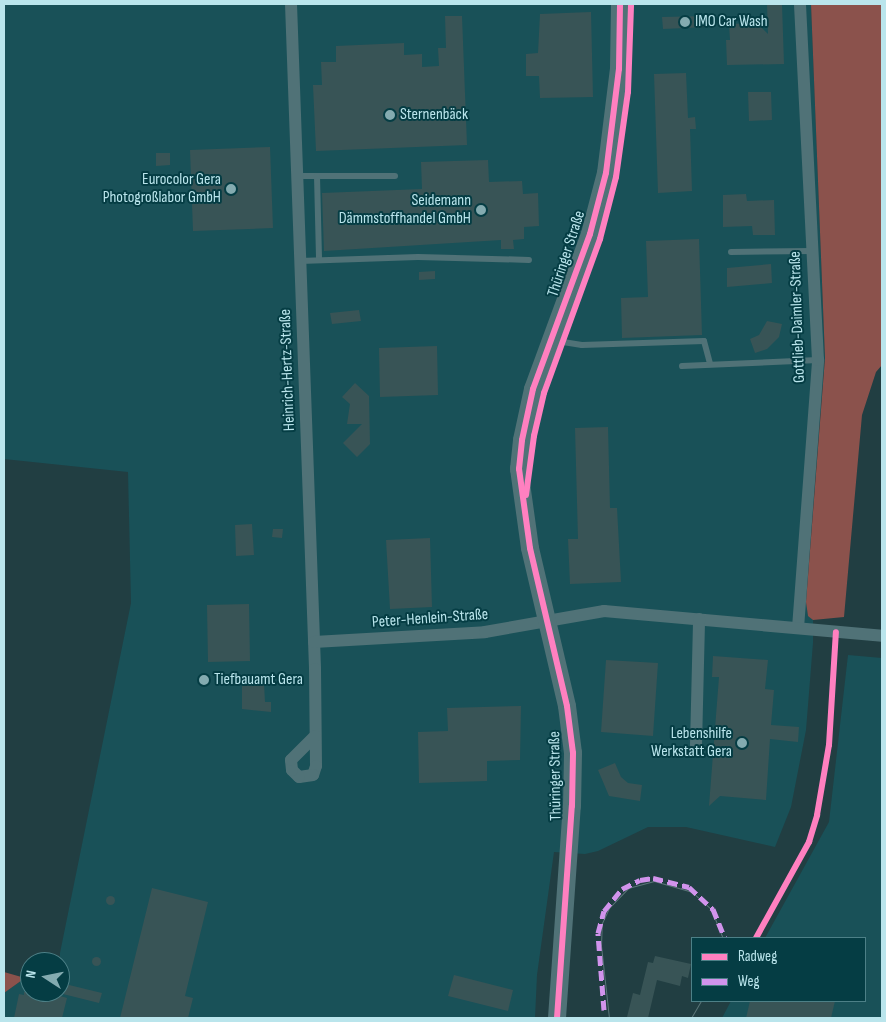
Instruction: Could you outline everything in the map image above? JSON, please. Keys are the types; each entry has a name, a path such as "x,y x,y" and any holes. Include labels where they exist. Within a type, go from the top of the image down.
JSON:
{"main road":[{"name":"Thüringer Straße","path":"557,1018 572,806 573,753 567,706 530,548 524,507 538,416 606,173 619,69 620,4"},
{"name":"Thüringer Straße","path":"558,340 600,239 616,177 627,110 630,4"}],"street":[{"name":"Heinrich-Hertz-Straße","path":"291,4 314,642 315,736"},
{"name":"Gottlieb-Daimler-Straße","path":"798,628 818,360 800,4"},
{"name":"Peter-Henlein-Straße","path":"314,642 485,632 604,611 699,618 882,636"},
{"path":"696,745 699,618"}],"lane":[{"path":"297,176 395,176"},
{"path":"317,176 319,260"},
{"path":"731,252 813,251"},
{"path":"300,261 418,257 529,260"},
{"path":"558,340 582,345 704,341 710,364"},
{"path":"682,366 818,360"}],"shaded area":[{"path":"4,4 811,4 825,359 806,590 808,615 813,620 813,643 806,730 791,807 775,847 686,827 648,827 598,851 585,854 554,852 537,975 535,1018 4,1018 4,993 20,982 20,1002 70,1002 70,952 60,952 131,603 128,472 4,459"},
{"path":"811,4 882,4 882,365 876,372 862,415 844,617 813,620 808,616 806,602 825,358"},
{"path":"848,655 882,658 882,1018 722,1018 730,1002 866,1002 866,937 766,937 829,822"},
{"path":"4,972 20,977 20,982 4,993"}],"building":[{"path":"767,4 782,4 784,64 727,65 726,40 730,40 729,24 757,23 768,34"},
{"path":"591,12 593,97 540,98 539,76 526,76 526,54 538,53 540,14"},
{"name":"Sternenbäck","path":"445,16 462,16 467,145 316,151 313,85 322,85 321,62 336,62 336,46 404,43 404,55 422,54 422,67 439,66 438,48 446,48"},
{"name":"IMO Car Wash","path":"708,16 708,27 663,29 662,17"},
{"path":"686,73 688,118 695,117 696,129 690,129 692,191 658,193 654,74"},
{"path":"748,92 771,92 772,120 749,121"},
{"name":"Eurocolor Gera Photogroßlabor GmbH","path":"270,147 273,228 193,231 190,150"},
{"path":"156,153 170,153 170,165 156,166"},
{"path":"488,160 489,182 522,181 523,194 538,193 539,226 524,227 524,239 513,240 514,249 501,249 501,240 324,251 322,193 422,189 421,162"},
{"path":"746,194 747,201 774,200 775,235 753,235 752,226 723,227 723,195"},
{"path":"699,239 702,335 622,338 621,298 648,297 646,241"},
{"path":"771,264 772,283 727,287 727,268"},
{"path":"435,271 435,279 419,280 419,272"},
{"path":"359,310 361,321 332,324 330,313"},
{"path":"767,321 782,324 779,337 767,349 755,353 750,339 759,335"},
{"path":"437,346 438,395 380,397 379,348"},
{"path":"355,383 369,396 370,444 357,457 343,443 362,424 347,424 350,404 342,397"},
{"path":"608,427 610,508 617,508 621,582 570,584 568,539 578,539 575,428"},
{"path":"252,524 254,555 236,556 235,525"},
{"path":"273,529 283,529 282,538 272,537"},
{"path":"430,538 432,607 390,609 386,540"},
{"path":"249,604 250,661 208,662 207,605"},
{"name":"Lebenshilfe Werkstatt Gera","path":"713,656 768,660 765,689 774,690 771,725 799,727 798,742 770,739 766,800 720,796 709,806 719,677 712,677"},
{"path":"606,660 658,663 653,736 601,732"},
{"path":"242,683 264,683 265,702 271,702 271,712 242,709"},
{"path":"521,706 520,760 487,761 487,781 419,783 418,732 448,731 447,708"},
{"path":"615,763 621,777 628,783 642,785 640,801 609,796 598,770"},
{"path":"152,888 208,902 185,996 193,998 188,1018 120,1018"},
{"path":"110,896 114,900 110,904 106,900"},
{"path":"655,956 691,964 688,978 682,976 680,986 657,980 648,1018 627,1017 633,993 640,995 648,962 653,963"},
{"path":"96,957 100,961 96,965 92,961"},
{"path":"454,975 513,990 508,1011 448,996"},
{"path":"70,985 102,993 99,1003 70,996"},
{"path":"19,994 20,1002 66,1002 62,1018 14,1018"},
{"path":"750,1002 835,1002 831,1018 746,1018"}],"tram line":[{"path":"609,1018 601,946 602,923 609,908 628,888 654,881 692,892 711,909 723,937"},
{"path":"691,1018 700,1002"}],"marked path":[{"path":"604,1010 598,933 604,911 622,889 640,880 653,878 689,887 713,909 725,937"}],"cycle path":[{"path":"557,1018 572,806 573,753 567,706 530,548 519,469 522,440 533,389 590,234 606,173 619,69 620,4"},
{"path":"526,495 534,436 544,393 600,239 616,177 628,92 631,4"},
{"path":"757,937 809,842 817,815 829,745 836,632"}],"place":[{"name":"IMO Car Wash","path":"685,22"},
{"name":"Sternenbäck","path":"390,115"},
{"name":"Eurocolor Gera Photogroßlabor GmbH","path":"231,189"},
{"name":"Seidemann Dämmstoffhandel GmbH","path":"481,210"},
{"name":"Tiefbauamt Gera","path":"204,680"},
{"name":"Lebenshilfe Werkstatt Gera","path":"742,743"}]}
